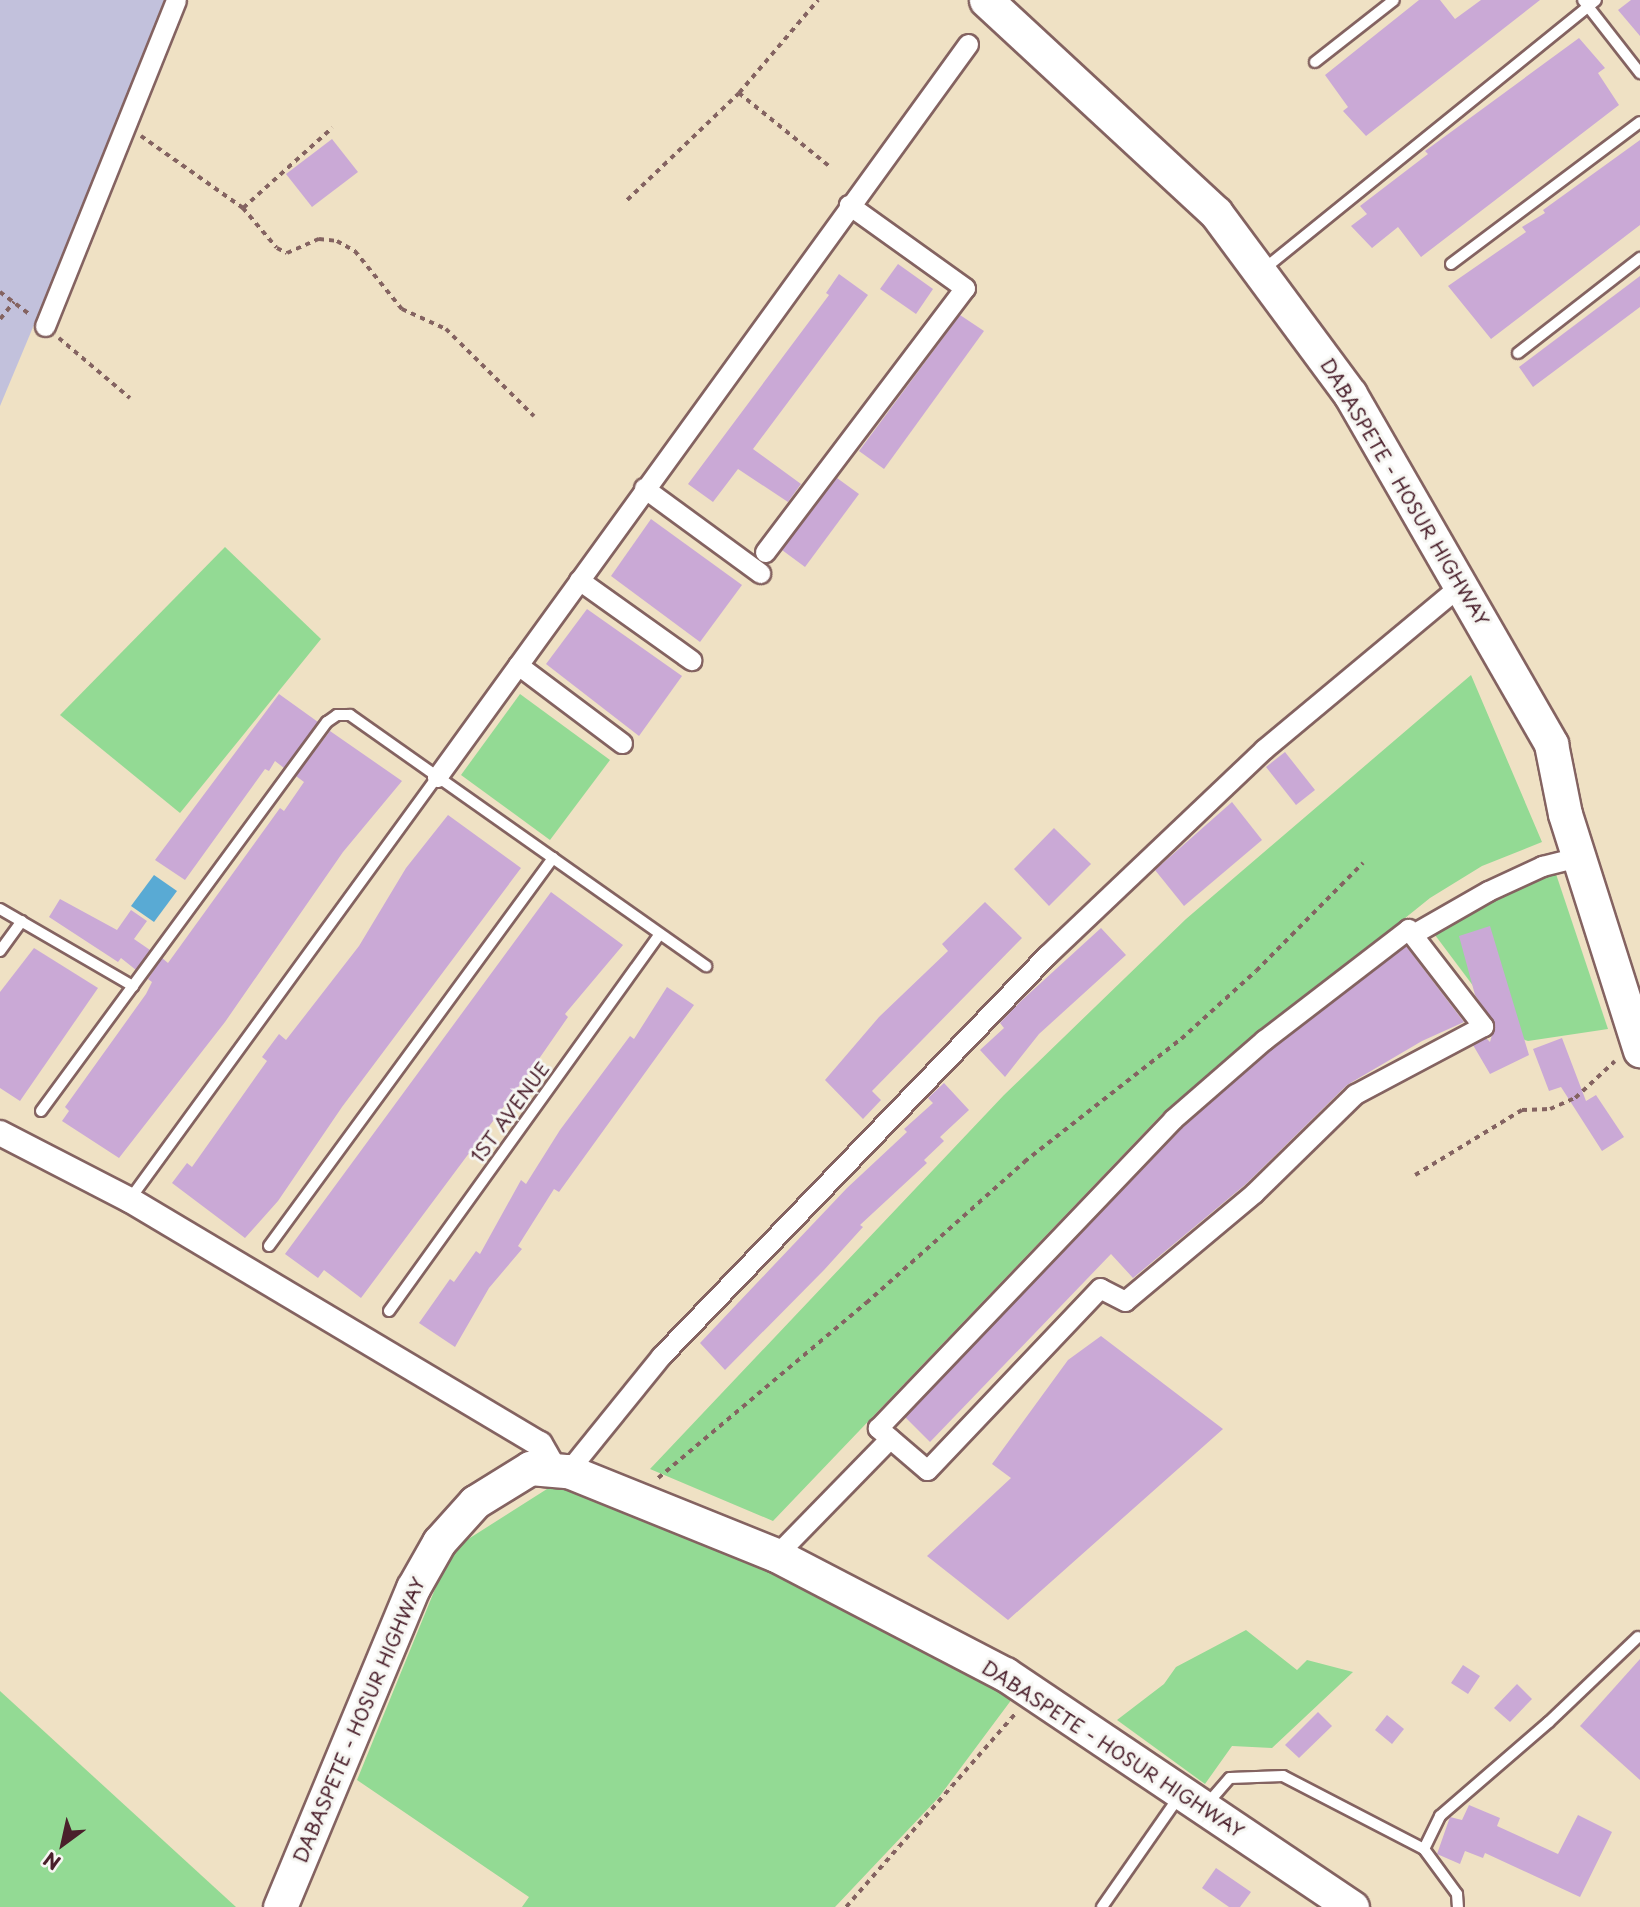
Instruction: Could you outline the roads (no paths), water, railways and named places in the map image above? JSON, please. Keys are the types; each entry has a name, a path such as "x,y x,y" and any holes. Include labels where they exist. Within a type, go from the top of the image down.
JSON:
{"highway":[{"name":"DABASPETE - HOSUR HIGHWAY","path":"986,0 1154,151 1216,213 1350,394 1462,584 1551,744 1578,857 1639,1045"},
{"name":"DABASPETE - HOSUR HIGHWAY","path":"280,1907 413,1588 439,1542 475,1502 512,1476 530,1468 561,1470 776,1555 1032,1693 1191,1802 1352,1907"}],"street":[{"path":"45,326 176,0"},
{"path":"437,777 968,44"},
{"path":"765,552 965,288 849,205"},
{"path":"644,488 760,573"},
{"path":"579,580 691,660"},
{"path":"0,1133 130,1199 540,1444 561,1470 661,1356 1047,955 1264,748 1462,584"},
{"path":"517,665 622,743"},
{"path":"1413,934 1488,891 1542,866 1578,857"},
{"path":"1408,929 1413,934 1483,1026 1355,1094 1254,1193 1125,1301 1100,1288 927,1470 890,1438 878,1427 1173,1119 1357,965 1408,929"},
{"path":"776,1555 890,1438"}],"lane":[{"path":"1315,62 1394,0"},
{"path":"1261,272 1589,2 1640,73"},
{"path":"1451,264 1640,122"},
{"path":"1518,353 1640,258"},
{"path":"41,1111 327,722 350,715 706,967"},
{"path":"130,1199 437,777"},
{"path":"269,1246 552,858"},
{"path":"0,909 133,986"},
{"path":"0,951 22,921"},
{"name":"1ST AVENUE","path":"390,1311 660,934"},
{"path":"1424,1849 1449,1807 1549,1722 1638,1637"},
{"path":"1102,1907 1191,1802 1230,1778 1283,1776 1424,1849 1457,1894 1458,1907"}],"water":[{"path":"154,875 177,891 154,922 131,906"}]}
